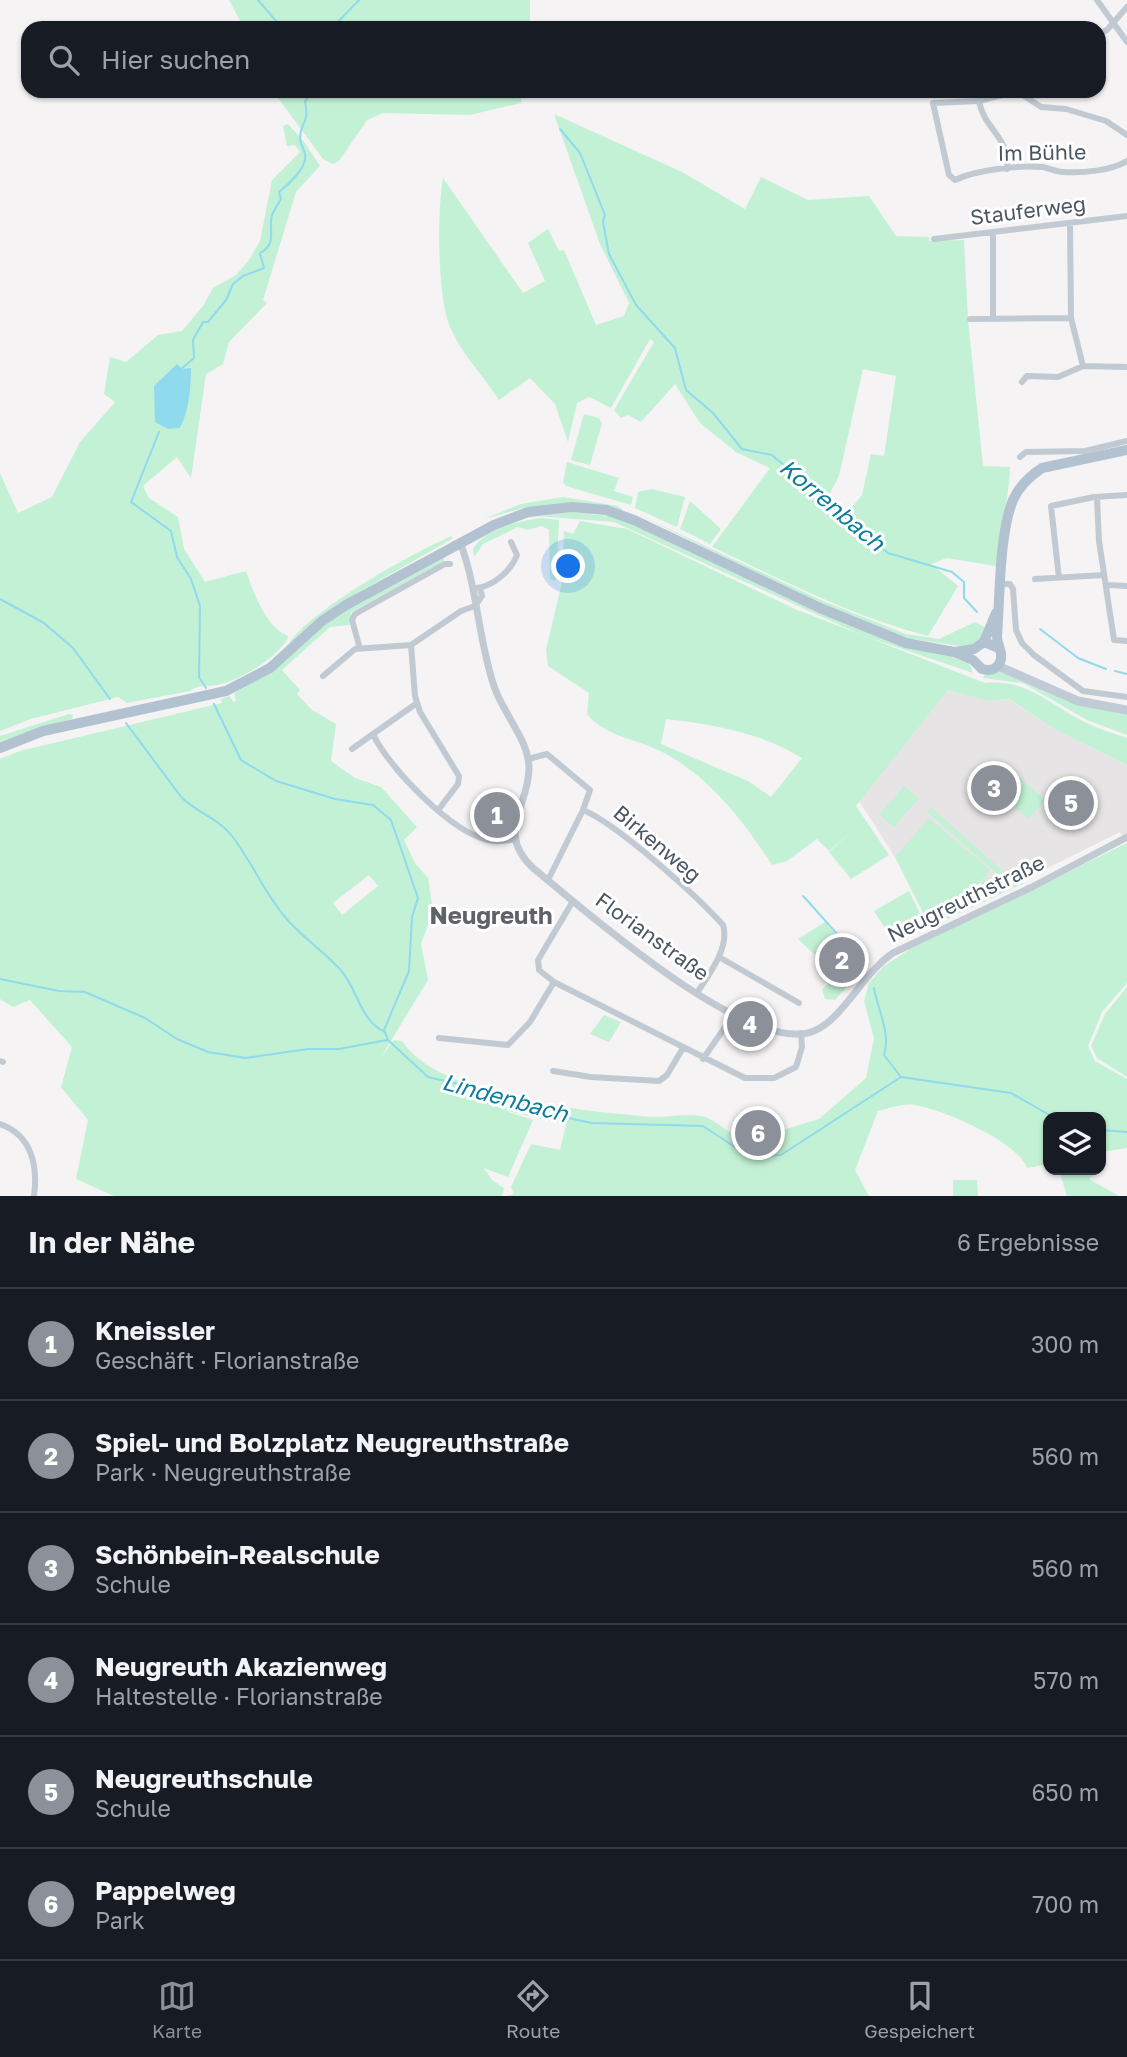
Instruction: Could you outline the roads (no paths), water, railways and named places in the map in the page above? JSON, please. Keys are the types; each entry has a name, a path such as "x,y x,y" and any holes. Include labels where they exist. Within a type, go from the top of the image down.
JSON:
{"main road":[{"path":"974,655 984,642 998,606 1011,507 1020,488 1032,475 1058,463 1127,450"},
{"path":"0,748 43,731 226,691 270,668 338,610 460,542 528,512 572,507 606,510 832,613 906,643 974,655"},
{"path":"998,606 998,666"},
{"path":"984,642 992,642 1018,672"},
{"path":"974,655 978,667 986,670 998,666 1018,672 1078,701 1127,710"}],"street":[{"path":"1097,0 1127,42"},
{"path":"1106,29 1127,7"},
{"path":"990,98 979,101 981,113 1005,144 1008,155 1007,169"},
{"path":"1028,98 1041,107 1066,109 1106,121 1127,135"},
{"name":"Im Bühle","path":"979,101 933,103 949,175 955,180 970,173 1007,169 1042,167 1061,173 1115,168 1127,161"},
{"name":"Stauferweg","path":"934,239 1127,216"},
{"path":"1070,224 1071,318 1083,366"},
{"path":"993,233 993,318"},
{"path":"970,319 1071,318"},
{"path":"1022,382 1027,376 1058,377 1083,366 1127,367"},
{"path":"1020,457 1026,452 1085,451 1127,441"},
{"path":"1059,578 1051,506 1097,497 1127,495"},
{"path":"1097,497 1104,575 1108,585 1114,640 1127,641"},
{"path":"373,734 398,773 439,809 482,839 515,839 514,825 529,770 528,759 495,688 475,606 476,588 460,542"},
{"path":"476,588 492,583 515,561 517,555 511,542"},
{"path":"360,649 352,620 355,614 444,564 450,564"},
{"path":"1035,579 1104,575"},
{"path":"1002,584 1010,584 1013,589 1016,630 1022,643 1034,655 1083,691 1127,697"},
{"path":"1108,585 1127,586"},
{"path":"323,676 349,652 411,645 461,611 475,606"},
{"path":"411,645 417,703 430,731 458,772 458,784 439,809"},
{"path":"352,749 417,703"},
{"name":"Birkenweg","path":"528,759 543,753 550,755 589,788 590,793 583,810 637,848 719,920 725,933 719,957 697,993"},
{"path":"548,880 583,810"},
{"name":"Neugreuthstraße","path":"801,1033 811,1032 828,1023 866,976 893,953 1032,887 1127,837"},
{"name":"Florianstraße","path":"515,839 524,859 637,953 734,1014 779,1032 795,1036 801,1033"},
{"path":"573,901 538,960 539,970 554,982 744,1078 774,1078 796,1067 802,1047 801,1033"},
{"path":"719,957 799,1003"},
{"path":"439,1038 508,1045 535,1015 554,982"},
{"path":"703,1059 734,1014"},
{"path":"553,1071 659,1081 667,1075 683,1048"},
{"path":"0,1124 22,1139 31,1153 36,1168 34,1196"}],"water":[{"path":"177,364 182,369 191,368 189,399 180,428 168,429 155,422 154,386"}],"waterway":[{"path":"258,0 276,21"},
{"path":"339,21 359,0"},
{"name":"Lindenbach","path":"180,370 194,358 193,340 203,322 208,322 226,300 233,284 243,276 264,268 260,253 271,241 271,221 281,199 279,192 296,175 305,159 300,133 306,119 305,102 308,98"},
{"name":"Korrenbach","path":"560,129 580,153 605,215 603,222 609,254 636,305 675,348 686,390 713,413 742,449 772,455 888,553 952,572 964,582 964,598 977,612"},
{"name":"Lindenbach","path":"159,432 131,502 171,531 177,557 191,579 200,606 199,677 206,688"},
{"path":"0,599 44,623 73,648 110,699"},
{"name":"Korrenbach","path":"1040,629 1078,658 1106,669"},
{"name":"Korrenbach","path":"1115,671 1127,674"},
{"name":"Lindenbach","path":"214,704 241,760 276,781 335,799 373,805 391,820 418,898 412,917 409,971 384,1030 388,1040 428,1077 471,1087 554,1115 592,1123 703,1126 750,1157 781,1155 901,1077 1011,1093 1044,1112"},
{"path":"126,723 182,798 221,825 232,836 285,917 343,973 365,1014 385,1032"},
{"path":"803,896 840,937 861,953"},
{"path":"0,979 59,991 85,992 145,1018 177,1039 208,1052 246,1058 308,1049 339,1049 387,1040"},
{"path":"874,988 885,1030 884,1055 900,1076"},
{"name":"Lindenbach","path":"1106,1130 1127,1132"}],"place":[{"name":"Schönbein-Realschule","path":"994,788"},
{"name":"Neugreuthschule","path":"1071,803"},
{"name":"Kneissler","path":"497,815"},
{"name":"Spiel- und Bolzplatz Neugreuthstraße","path":"842,960"},
{"name":"Neugreuth Akazienweg","path":"750,1024"},
{"name":"Pappelweg","path":"758,1133"}],"district":[{"name":"Neugreuth","path":"491,916"}]}
